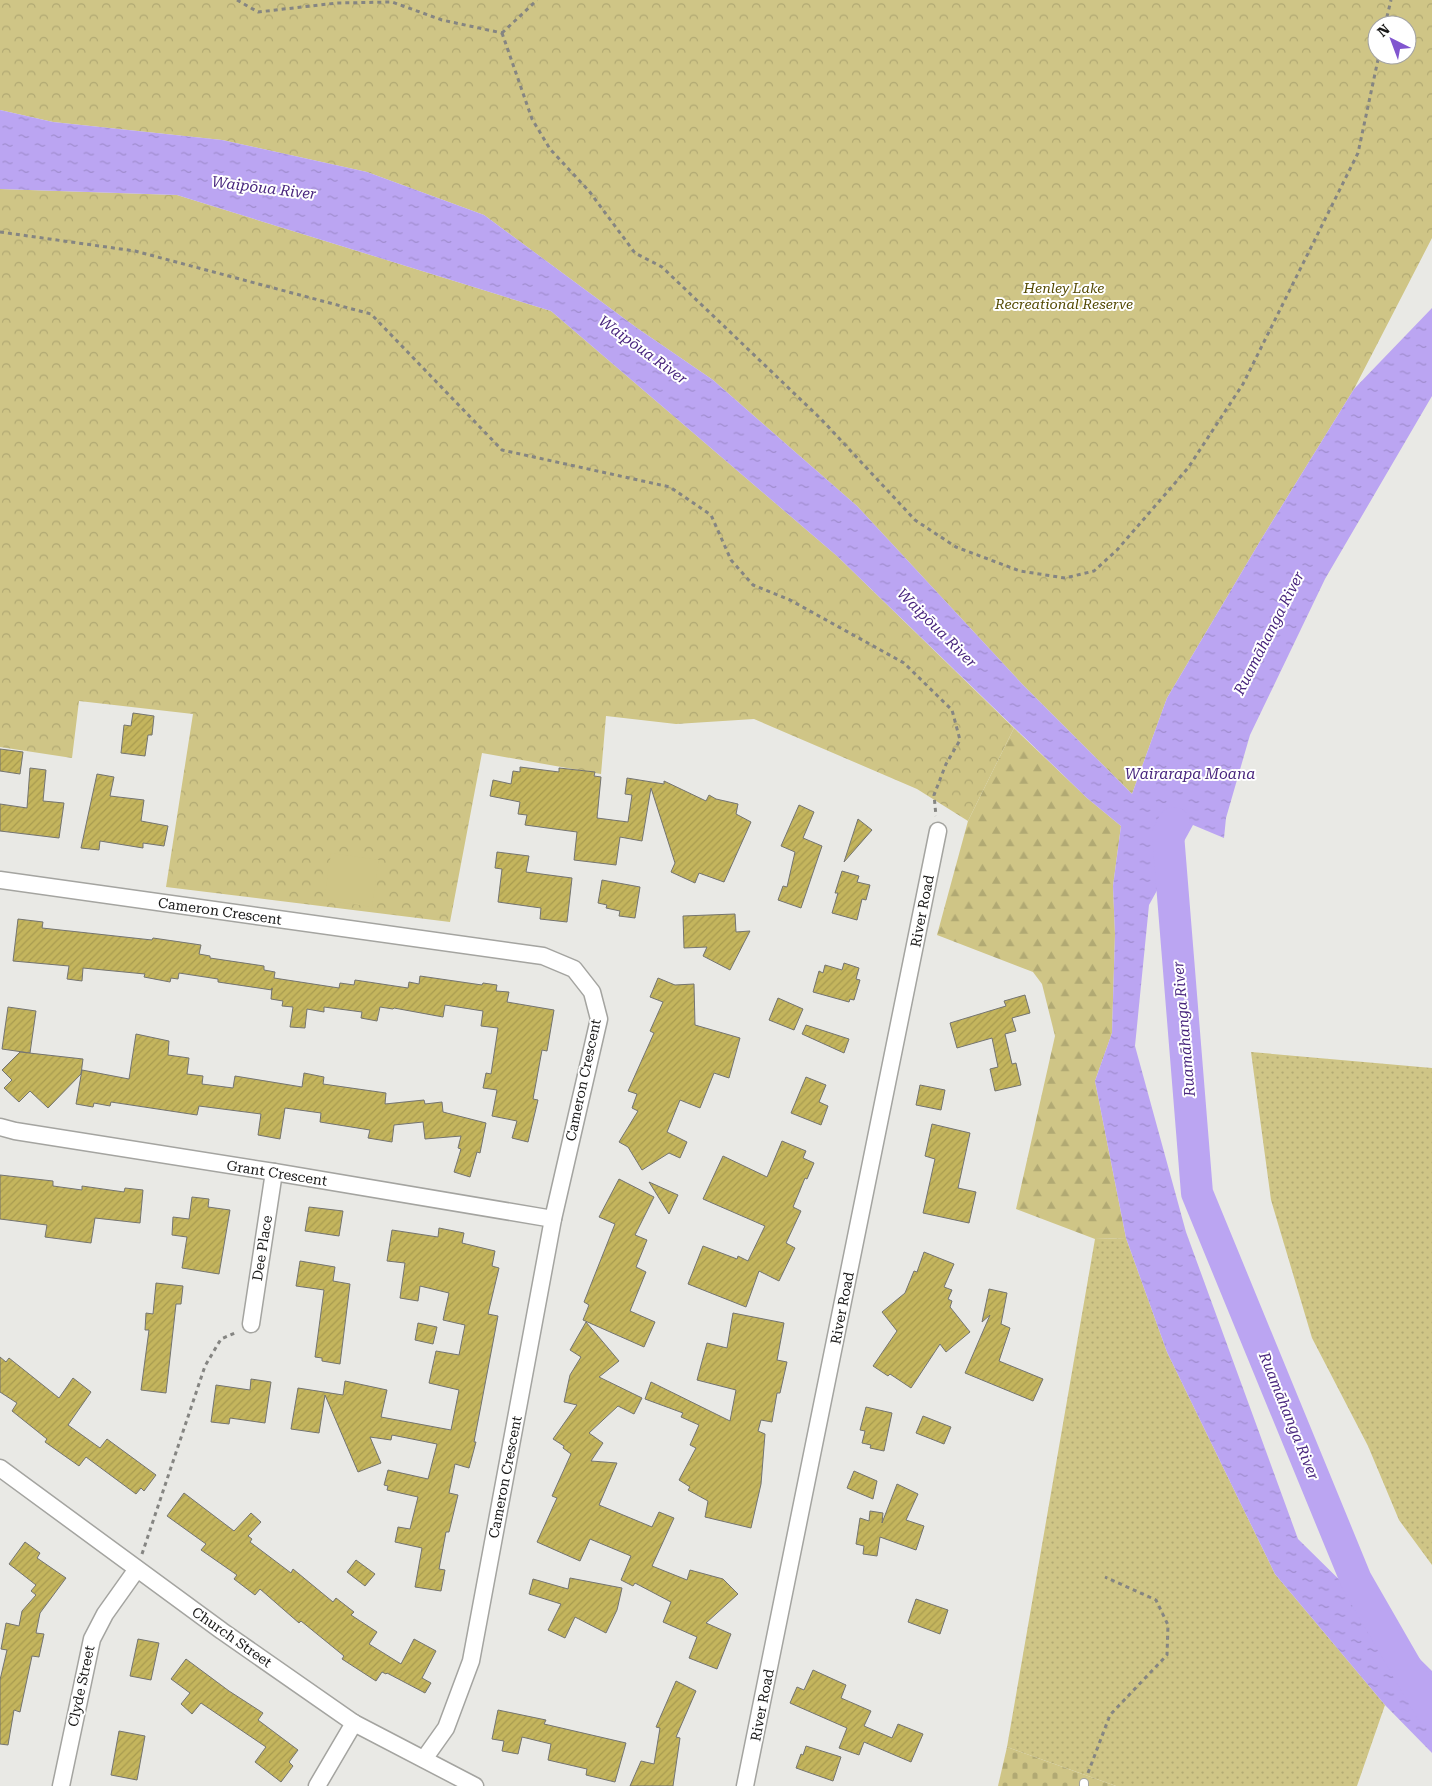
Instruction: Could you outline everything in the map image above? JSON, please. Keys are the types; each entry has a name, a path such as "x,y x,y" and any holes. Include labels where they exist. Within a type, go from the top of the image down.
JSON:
{"street":[{"name":"River Road","path":"745,1786 938,831"},
{"name":"Cameron Crescent","path":"0,880 543,956 574,969 592,992 599,1018 553,1219 471,1661 446,1728 424,1759"},
{"name":"Grant Crescent","path":"0,1127 553,1219"},
{"name":"Dee Place","path":"251,1324 274,1172"},
{"name":"Church Street","path":"0,1468 222,1631 354,1723 475,1786"},
{"name":"Clyde Street","path":"61,1786 92,1639 105,1614 137,1568"},
{"path":"317,1786 354,1723"}],"path":[{"path":"237,0 258,12 337,3 392,2 442,20 502,34"},
{"path":"502,34 537,0"},
{"path":"1387,15 1391,0"},
{"path":"502,34 532,119 550,149 589,191 635,252 662,267 744,345 822,420 915,520 956,547 1020,571 1065,578 1094,571 1116,550 1188,468 1243,384 1358,153 1377,65"},
{"path":"0,232 135,251 371,314 502,450 670,487 712,515 731,560 753,585 790,600 904,663 952,710 960,740 946,764 934,795 938,831"},
{"path":"137,1568 205,1366 222,1340 251,1324"},
{"path":"1084,1784 1110,1715 1167,1655 1168,1625 1156,1600 1105,1577"}],"green space":[{"name":"Henley Lake Recreational Reserve","path":"0,0 1432,0 1432,238 1354,389 1262,538 1167,698 1132,794 1023,685 857,506 713,380 637,328 484,215 367,172 222,140 53,122 0,110"},
{"path":"0,189 177,195 551,311 837,556 1014,728 968,821 917,789 754,719 676,724 606,716 601,774 482,753 450,922 166,887 193,714 79,701 72,758 0,747"},
{"path":"1014,728 1087,798 1121,826 1113,886 1115,934 1112,1033 1095,1081 1126,1238 1095,1239 1016,1209 1055,1036 1042,984 1033,972 937,935 968,821"},
{"path":"331,853 379,860 372,907 324,900"},
{"path":"1251,1052 1432,1068 1432,1565 1399,1520 1368,1446 1312,1338 1271,1200"},
{"path":"1126,1238 1167,1352 1275,1574 1385,1705 1357,1786 1116,1786 1007,1747 1095,1239"},
{"path":"1007,1747 1116,1786 998,1786"}],"water":[{"path":"0,110 53,122 222,140 367,172 484,215 637,328 713,380 857,506 1023,685 1132,794 1167,698 1262,538 1354,389 1432,308 1432,396 1325,579 1250,735 1226,818 1224,838 1193,825 1149,905 1135,1046 1186,1232 1298,1539 1432,1671 1432,1753 1385,1705 1275,1574 1167,1352 1126,1238 1095,1081 1112,1033 1115,934 1113,886 1121,826 1087,798 837,556 551,311 177,195 0,189"}],"building":[{"path":"133,713 154,716 152,735 148,735 145,756 121,753 124,725 131,726"},
{"path":"0,749 23,752 20,774 0,771"},
{"path":"520,767 559,772 559,768 595,772 594,776 601,777 597,818 628,822 632,795 625,794 627,778 664,784 664,781 706,801 709,795 716,799 738,804 736,814 751,822 724,882 699,873 695,883 671,872 675,863 651,788 642,841 620,837 616,865 574,860 577,832 525,825 527,815 518,814 520,802 490,796 493,780 511,784 513,771 520,772"},
{"path":"30,768 46,770 43,801 64,803 59,838 0,831 0,804 27,808"},
{"path":"97,774 114,777 110,796 144,800 141,821 168,826 164,846 143,843 143,848 100,841 99,850 81,848"},
{"path":"799,805 814,812 803,838 822,846 801,908 778,900 783,886 787,887 795,852 781,846"},
{"path":"858,819 872,830 844,862"},
{"path":"497,852 529,856 526,872 572,878 567,922 540,919 541,908 498,902 502,869 495,868"},
{"path":"842,871 859,876 857,882 870,885 866,900 862,899 857,920 832,913 838,893 835,893"},
{"path":"602,880 640,887 635,918 619,916 620,911 606,908 607,905 598,903"},
{"path":"735,914 736,932 750,931 730,970 703,956 707,947 684,948 683,916"},
{"path":"18,919 43,922 42,928 152,940 153,938 201,945 199,954 210,956 210,958 264,966 264,970 275,972 274,978 339,988 340,983 354,985 355,980 408,988 409,982 419,984 420,976 482,985 483,983 497,985 496,991 509,992 507,1002 554,1010 547,1051 542,1050 533,1099 538,1100 528,1142 512,1138 517,1121 492,1116 497,1090 483,1088 486,1073 491,1074 498,1028 481,1026 483,1011 445,1005 443,1017 380,1007 377,1021 361,1018 362,1012 324,1007 324,1012 307,1009 305,1028 290,1027 293,1007 282,1006 283,1001 271,999 272,990 218,982 218,979 179,973 178,979 171,978 170,982 144,977 145,974 83,968 82,981 67,979 69,966 13,961"},
{"path":"844,963 859,968 856,979 860,980 854,1000 850,999 849,1002 813,992 819,971 823,973 825,965 842,970"},
{"path":"658,978 675,985 694,984 695,1025 740,1038 729,1078 714,1073 700,1108 680,1100 667,1132 687,1142 680,1158 669,1153 642,1170 628,1147 619,1142 638,1111 632,1108 637,1094 628,1091 654,1033 650,1031 663,1002 650,997"},
{"path":"1025,995 1030,1013 1012,1018 1016,1031 1005,1034 1012,1064 1016,1063 1021,1085 995,1091 990,1069 998,1067 992,1038 957,1048 950,1023 1006,1006 1004,1001"},
{"path":"778,998 803,1009 794,1030 769,1020"},
{"path":"8,1007 36,1011 30,1053 2,1049"},
{"path":"806,1025 849,1039 844,1053 802,1034"},
{"path":"136,1034 169,1041 168,1055 189,1058 187,1074 203,1076 202,1084 233,1088 235,1076 302,1087 304,1073 324,1077 323,1084 386,1093 385,1104 424,1100 425,1104 442,1102 443,1112 486,1123 480,1153 477,1152 470,1177 454,1172 461,1149 458,1148 461,1136 425,1139 423,1122 394,1125 392,1142 368,1138 370,1130 320,1122 321,1113 285,1108 280,1139 258,1135 261,1114 199,1106 197,1115 111,1102 110,1106 94,1103 93,1107 76,1104 82,1070 129,1079"},
{"path":"20,1052 83,1059 81,1074 48,1108 30,1091 19,1102 4,1088 12,1080 2,1070"},
{"path":"806,1077 826,1085 819,1102 828,1106 821,1125 791,1113"},
{"path":"920,1085 945,1090 941,1110 916,1105"},
{"path":"932,1124 970,1133 958,1188 976,1192 969,1223 923,1213 935,1159 925,1156"},
{"path":"782,1141 806,1151 803,1158 814,1163 807,1179 805,1178 793,1207 801,1211 786,1243 795,1248 779,1281 759,1271 746,1307 688,1284 703,1246 737,1259 738,1256 748,1261 765,1226 703,1199 723,1156 767,1177"},
{"path":"0,1175 53,1181 53,1186 82,1190 82,1186 124,1192 125,1188 143,1190 140,1223 95,1218 91,1243 45,1237 47,1225 0,1219"},
{"path":"619,1179 654,1197 635,1235 647,1240 636,1267 646,1272 630,1311 655,1322 644,1347 583,1320 589,1305 584,1302 615,1224 599,1217"},
{"path":"649,1182 678,1195 669,1214"},
{"path":"192,1197 209,1199 208,1207 230,1210 219,1274 182,1268 187,1237 172,1235 173,1217 189,1219"},
{"path":"309,1207 343,1211 339,1236 305,1231"},
{"path":"439,1228 464,1233 462,1243 495,1251 492,1266 499,1268 488,1314 498,1316 474,1442 476,1442 469,1468 455,1464 449,1493 458,1495 449,1532 446,1532 439,1569 445,1570 441,1591 415,1587 422,1548 395,1542 398,1527 410,1529 418,1497 387,1490 388,1486 384,1485 388,1470 428,1479 437,1444 392,1435 391,1440 370,1437 381,1463 358,1472 325,1395 319,1433 291,1429 298,1388 343,1395 345,1381 387,1390 381,1417 451,1430 459,1390 429,1383 436,1351 459,1355 465,1325 443,1320 449,1293 420,1286 418,1301 400,1298 405,1263 387,1261 392,1230 438,1237"},
{"path":"924,1252 954,1264 944,1287 952,1290 948,1299 952,1301 950,1307 970,1332 946,1352 940,1344 911,1388 890,1374 888,1376 873,1366 897,1331 882,1312 905,1293 914,1271 917,1272"},
{"path":"300,1261 335,1267 333,1281 350,1284 340,1364 322,1361 322,1358 315,1357 324,1290 296,1286"},
{"path":"156,1283 183,1286 181,1304 176,1304 166,1393 141,1390 149,1330 145,1330 146,1313 153,1314"},
{"path":"989,1289 1007,1293 1001,1324 1010,1328 999,1361 1043,1379 1033,1401 965,1373 990,1315 982,1322"},
{"path":"733,1313 784,1323 777,1360 787,1362 780,1393 777,1393 772,1422 761,1420 758,1431 765,1434 761,1484 751,1528 705,1517 708,1501 688,1490 690,1487 679,1480 696,1448 690,1445 699,1425 681,1417 683,1413 645,1399 651,1382 730,1421 736,1390 697,1380 707,1343 727,1348"},
{"path":"586,1322 619,1361 599,1377 642,1398 634,1414 618,1406 589,1433 603,1443 591,1461 617,1463 599,1505 652,1527 659,1512 674,1518 652,1566 687,1580 690,1570 723,1579 738,1594 706,1623 731,1634 717,1669 689,1658 697,1637 663,1622 671,1602 635,1583 633,1586 621,1580 631,1556 590,1539 580,1561 537,1542 557,1498 552,1496 571,1454 563,1448 564,1446 553,1439 577,1405 564,1402 570,1375 581,1357 570,1350"},
{"path":"418,1323 437,1327 433,1344 415,1340"},
{"path":"0,1357 6,1362 9,1358 59,1398 73,1378 91,1392 68,1425 100,1448 107,1439 156,1475 144,1491 141,1488 136,1494 86,1457 79,1466 45,1442 47,1439 12,1411 17,1403 0,1392"},
{"path":"251,1379 271,1382 265,1423 230,1418 229,1424 211,1422 216,1385 250,1390"},
{"path":"866,1407 892,1413 884,1451 870,1448 871,1445 862,1443 865,1431 860,1430"},
{"path":"923,1416 951,1427 944,1444 916,1433"},
{"path":"854,1471 877,1481 873,1499 847,1488"},
{"path":"897,1484 918,1494 906,1520 924,1526 916,1550 880,1537 877,1556 863,1554 864,1546 856,1544 860,1518 869,1521 870,1511 883,1513 882,1523"},
{"path":"184,1493 234,1531 251,1513 261,1522 248,1536 252,1539 250,1542 291,1573 293,1569 333,1602 336,1598 354,1612 351,1615 377,1632 369,1644 401,1664 414,1639 436,1651 422,1678 431,1683 425,1693 387,1673 382,1672 376,1681 342,1659 344,1656 301,1621 299,1623 260,1589 255,1595 234,1579 237,1575 201,1550 206,1544 167,1516"},
{"path":"25,1542 40,1553 37,1558 66,1578 40,1613 36,1633 44,1634 39,1657 32,1656 20,1712 14,1710 8,1745 0,1744 0,1680 7,1650 1,1649 6,1623 19,1626 22,1611 36,1595 31,1591 36,1585 9,1564"},
{"path":"356,1560 375,1574 365,1586 347,1572"},
{"path":"570,1578 622,1588 617,1610 606,1633 575,1617 565,1638 548,1630 561,1604 529,1594 533,1579 568,1589"},
{"path":"916,1599 948,1610 940,1634 908,1622"},
{"path":"138,1639 159,1643 151,1680 130,1676"},
{"path":"186,1659 229,1691 263,1713 258,1720 298,1750 289,1762 293,1766 281,1782 255,1762 266,1747 201,1703 192,1714 181,1704 190,1693 171,1679"},
{"path":"813,1670 846,1685 841,1698 871,1711 864,1726 892,1738 898,1724 923,1734 911,1762 864,1742 859,1755 839,1748 847,1728 790,1703 797,1687 804,1690"},
{"path":"676,1681 696,1691 676,1737 680,1738 673,1786 630,1786 641,1761 654,1764 660,1728 656,1727"},
{"path":"498,1710 546,1720 544,1724 626,1743 615,1782 586,1775 587,1769 548,1760 551,1744 522,1737 518,1754 502,1751 504,1741 492,1739"},
{"path":"119,1731 145,1736 137,1780 111,1775"},
{"path":"806,1746 841,1757 833,1781 796,1768"}],"waterway":[{"name":"Ruamāhanga River","path":"1174,823 1168,834 1197,1193 1356,1580 1432,1712"}],"water label":[{"name":"Waipōua River","path":"264,188"},
{"name":"Waipōua River","path":"643,350"},
{"name":"Waipōua River","path":"937,628"},
{"name":"Wairarapa Moana","path":"1190,774"}]}
